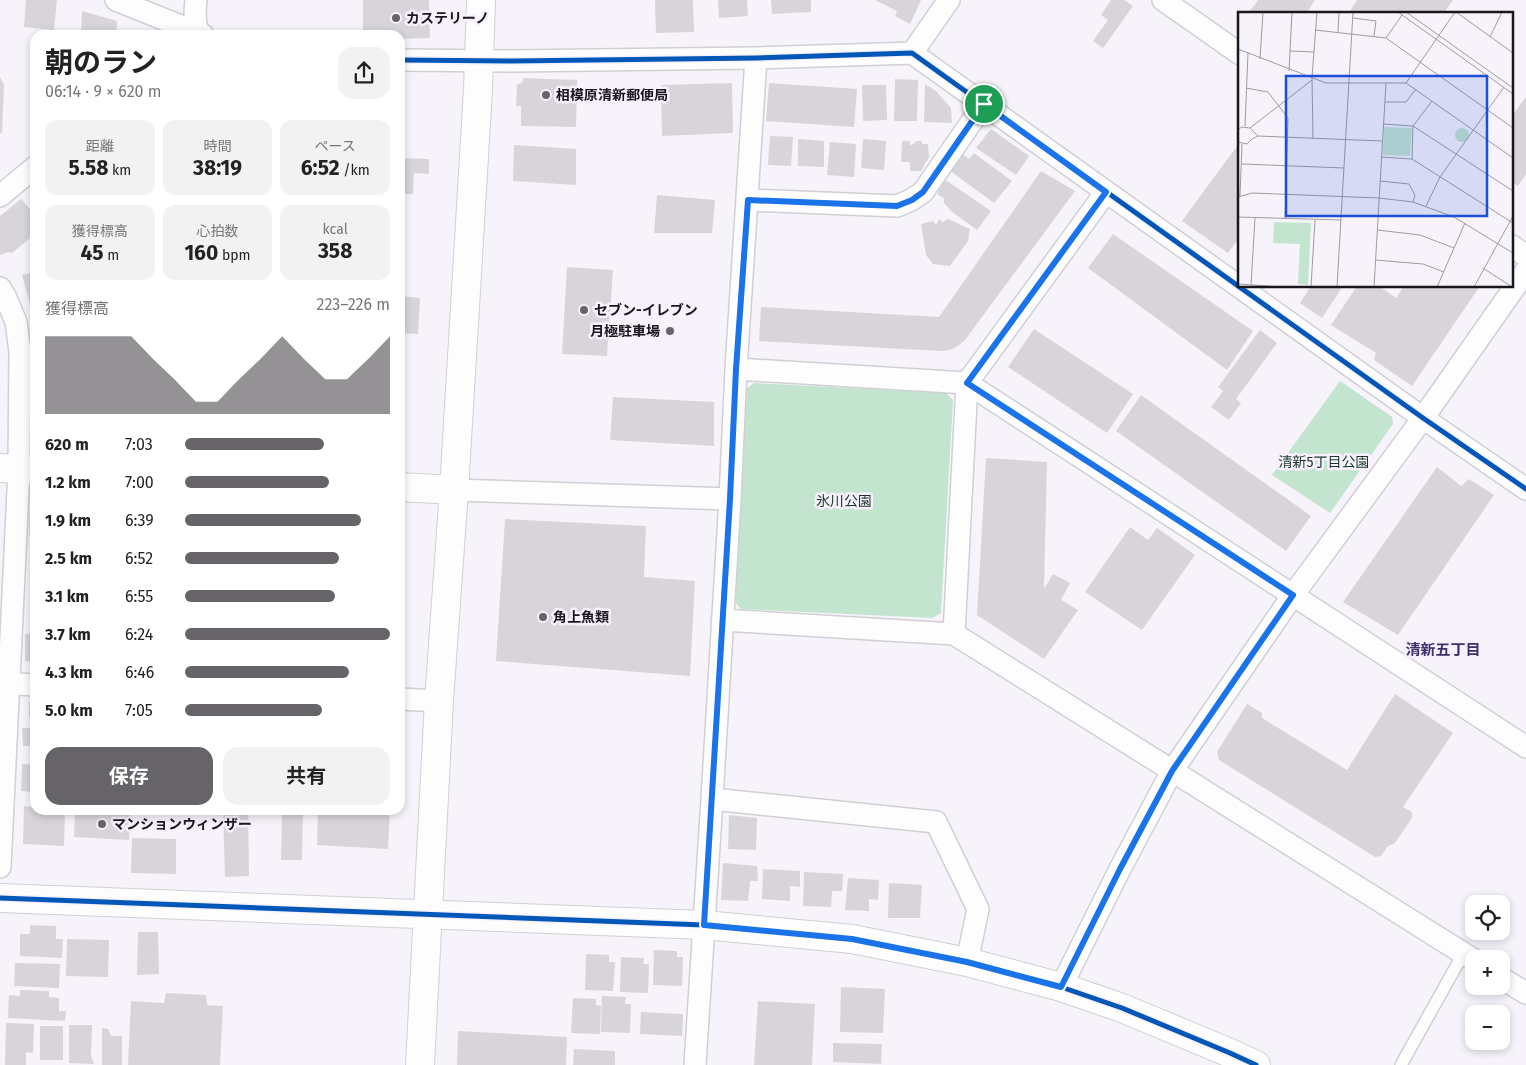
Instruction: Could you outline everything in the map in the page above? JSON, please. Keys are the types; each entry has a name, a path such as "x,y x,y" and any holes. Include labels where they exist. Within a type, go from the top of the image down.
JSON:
{"street":[{"path":"116,0 186,30"},
{"path":"196,0 195,13 197,30"},
{"path":"420,1065 438,701 454,490 481,0"},
{"path":"912,53 949,0"},
{"path":"1163,0 1238,53"},
{"path":"405,60 756,58 912,53 1238,286"},
{"path":"695,1065 756,58"},
{"path":"748,200 897,206 912,200 923,192 984,104"},
{"path":"0,196 30,171"},
{"path":"954,634 967,383 1106,192"},
{"path":"1514,247 1526,256"},
{"path":"1061,987 1172,771 1293,595 1423,418 1526,271"},
{"path":"0,288 13,312 20,342 18,469 5,683 0,867"},
{"path":"1241,288 1526,489"},
{"path":"736,369 967,383 1526,747"},
{"path":"405,487 730,499"},
{"path":"722,620 954,634 1465,955"},
{"path":"5,683 30,685"},
{"path":"405,700 438,701"},
{"path":"712,800 936,822 978,909 967,962"},
{"path":"0,898 704,925 852,939 967,962 1061,987 1122,1008 1230,1052 1256,1065"},
{"path":"1510,983 1526,993"}],"lane":[{"path":"1401,1065 1465,962"}],"green space":[{"name":"清新5丁目公園","path":"1340,381 1392,417 1393,424 1330,513 1272,475"},
{"name":"氷川公園","path":"754,383 946,393 953,400 941,613 932,618 741,609 735,602 747,388"}],"building":[{"path":"26,0 57,0 54,30 24,27"},
{"name":"カステリーノ","path":"363,0 429,0 430,38 405,39 405,30 363,30"},
{"path":"655,0 693,0 694,32 656,33"},
{"path":"718,0 747,0 748,16 719,18"},
{"path":"771,0 811,0 811,12 772,14"},
{"path":"875,0 921,0 910,24 895,16 897,11"},
{"path":"1111,0 1124,0 1133,6 1103,48 1093,41 1108,20 1101,15"},
{"path":"1258,0 1315,0 1307,12 1249,12"},
{"path":"1357,0 1453,0 1444,12 1350,11"},
{"path":"82,11 117,21 116,30 81,30"},
{"path":"0,77 4,85 2,133 0,133"},
{"name":"相模原清新郵便局","path":"523,78 577,80 576,127 521,126 521,106 516,106 517,85 523,82"},
{"path":"895,79 918,80 917,121 894,121"},
{"path":"732,83 733,133 662,136 661,85"},
{"path":"769,83 857,89 854,127 766,121"},
{"path":"925,84 936,91 951,108 952,123 924,122"},
{"path":"862,85 886,85 887,120 863,121"},
{"path":"1526,97 1526,174 1518,186 1514,183 1514,113"},
{"path":"991,129 1029,156 1016,175 976,148"},
{"path":"770,136 793,137 791,166 768,165"},
{"path":"798,139 824,141 824,167 798,166"},
{"path":"863,139 886,141 884,170 861,168"},
{"path":"902,141 910,141 910,145 916,141 928,144 929,157 921,171 910,171 910,162 901,162"},
{"path":"830,142 856,144 854,177 827,175"},
{"path":"514,145 576,149 576,185 513,181"},
{"path":"1238,145 1238,240 1228,253 1182,221"},
{"path":"961,153 969,159 974,153 1012,181 994,203 949,170"},
{"path":"405,158 429,159 429,174 414,173 413,194 405,194"},
{"path":"1041,171 1075,191 965,340 958,346 950,350 940,351 759,341 761,307 939,317"},
{"path":"944,179 991,211 977,230 952,212 944,203 944,198 938,195 939,186"},
{"path":"657,195 715,200 712,233 654,233"},
{"path":"21,199 30,209 30,238 12,253 8,252 0,255 0,216"},
{"path":"939,219 943,222 948,219 970,229 968,241 950,266 933,264 926,255 921,224 933,221 936,225"},
{"path":"1113,234 1253,331 1227,370 1088,268"},
{"path":"567,267 613,270 607,356 562,354"},
{"path":"30,273 30,304 22,275"},
{"path":"1310,288 1342,288 1322,318 1300,303"},
{"path":"1356,288 1382,288 1396,298 1403,288 1479,288 1412,386 1374,360 1376,353 1331,325"},
{"path":"405,296 420,298 418,334 405,333"},
{"path":"1034,329 1133,394 1107,433 1008,367"},
{"path":"1260,330 1277,343 1236,399 1241,403 1229,420 1211,407 1223,391 1218,387"},
{"path":"1141,395 1311,516 1286,551 1116,431"},
{"path":"613,397 714,402 714,446 610,440"},
{"path":"986,458 1047,462 1044,589 1053,574 1070,583 1061,600 1078,610 1044,659 977,615"},
{"path":"1437,467 1461,486 1469,479 1494,495 1398,635 1343,602"},
{"path":"30,495 30,536 29,536"},
{"path":"505,519 646,526 644,577 695,581 690,676 496,661"},
{"path":"1130,527 1148,540 1157,528 1195,555 1142,630 1085,592"},
{"path":"25,634 30,634 30,662 25,661"},
{"path":"1395,694 1453,733 1403,807 1412,812 1412,818 1394,844 1388,846 1381,856 1375,857 1219,760 1217,752 1247,704 1262,713 1262,718 1347,770"},
{"path":"22,728 30,728 30,746 23,746"},
{"path":"22,764 30,765 30,792 21,791"},
{"path":"24,806 30,807 30,815 65,815 64,846 23,844"},
{"name":"マンションウィンザー","path":"75,815 130,815 129,840 74,837"},
{"path":"223,815 248,815 249,876 225,877"},
{"path":"282,815 303,815 302,860 281,860"},
{"path":"318,815 390,815 388,849 317,845"},
{"path":"729,815 757,818 756,850 728,849"},
{"path":"132,838 176,839 176,874 131,873"},
{"path":"723,863 757,866 758,881 750,881 748,901 721,900"},
{"path":"763,869 800,871 800,887 790,886 790,901 762,899"},
{"path":"804,872 843,874 842,891 832,891 831,907 803,906"},
{"path":"848,878 879,880 878,900 869,899 869,911 845,910"},
{"path":"889,883 922,885 920,918 888,918"},
{"path":"30,925 56,926 56,939 63,939 62,958 20,956 20,934 30,934"},
{"path":"138,932 158,932 159,974 137,975"},
{"path":"67,939 109,940 108,977 66,976"},
{"path":"654,950 677,951 677,957 683,957 682,986 653,985"},
{"path":"586,954 609,955 609,962 615,962 613,991 585,990"},
{"path":"621,957 644,958 643,964 649,964 648,993 620,992"},
{"path":"15,963 60,964 59,988 14,986"},
{"path":"841,987 885,989 883,1033 840,1032"},
{"path":"20,990 49,991 49,997 59,998 59,1011 66,1011 65,1021 8,1018 9,995 20,996"},
{"path":"166,993 206,995 207,1005 223,1006 220,1065 128,1065 131,1001 164,1003"},
{"path":"602,996 626,997 625,1004 631,1004 630,1033 601,1032"},
{"path":"573,998 596,999 596,1005 601,1006 600,1034 571,1033"},
{"path":"758,1001 815,1004 812,1065 754,1065"},
{"path":"641,1012 683,1014 682,1036 640,1034"},
{"path":"6,1023 34,1024 33,1053 26,1052 26,1065 5,1065"},
{"path":"69,1025 92,1025 91,1056 94,1064 69,1063"},
{"path":"40,1026 63,1026 63,1060 40,1060"},
{"path":"102,1028 108,1029 111,1036 122,1036 122,1065 102,1065"},
{"path":"458,1031 567,1037 566,1065 457,1065"},
{"path":"833,1043 882,1044 881,1064 833,1062"},
{"path":"574,1049 615,1051 615,1065 573,1065"}],"cycle path":[{"path":"405,60 512,61 756,58 912,53 1238,286"},
{"path":"1241,288 1526,489"},
{"path":"0,898 704,925 852,939 967,962 1061,987 1122,1008 1256,1065"}],"place":[{"name":"カステリーノ","path":"396,18"},
{"name":"相模原清新郵便局","path":"546,95"},
{"name":"セブン-イレブン","path":"584,310"},
{"name":"月極駐車場","path":"670,331"},
{"name":"角上魚類","path":"543,617"},
{"name":"マンションウィンザー","path":"102,824"}],"district":[{"name":"清新五丁目","path":"1443,650"}],"route":[{"path":"984,104 1106,192 967,383 1293,595 1172,771 1061,987 967,962 852,939 704,925 736,369 748,200 897,206 912,200 923,192 984,104"}]}
